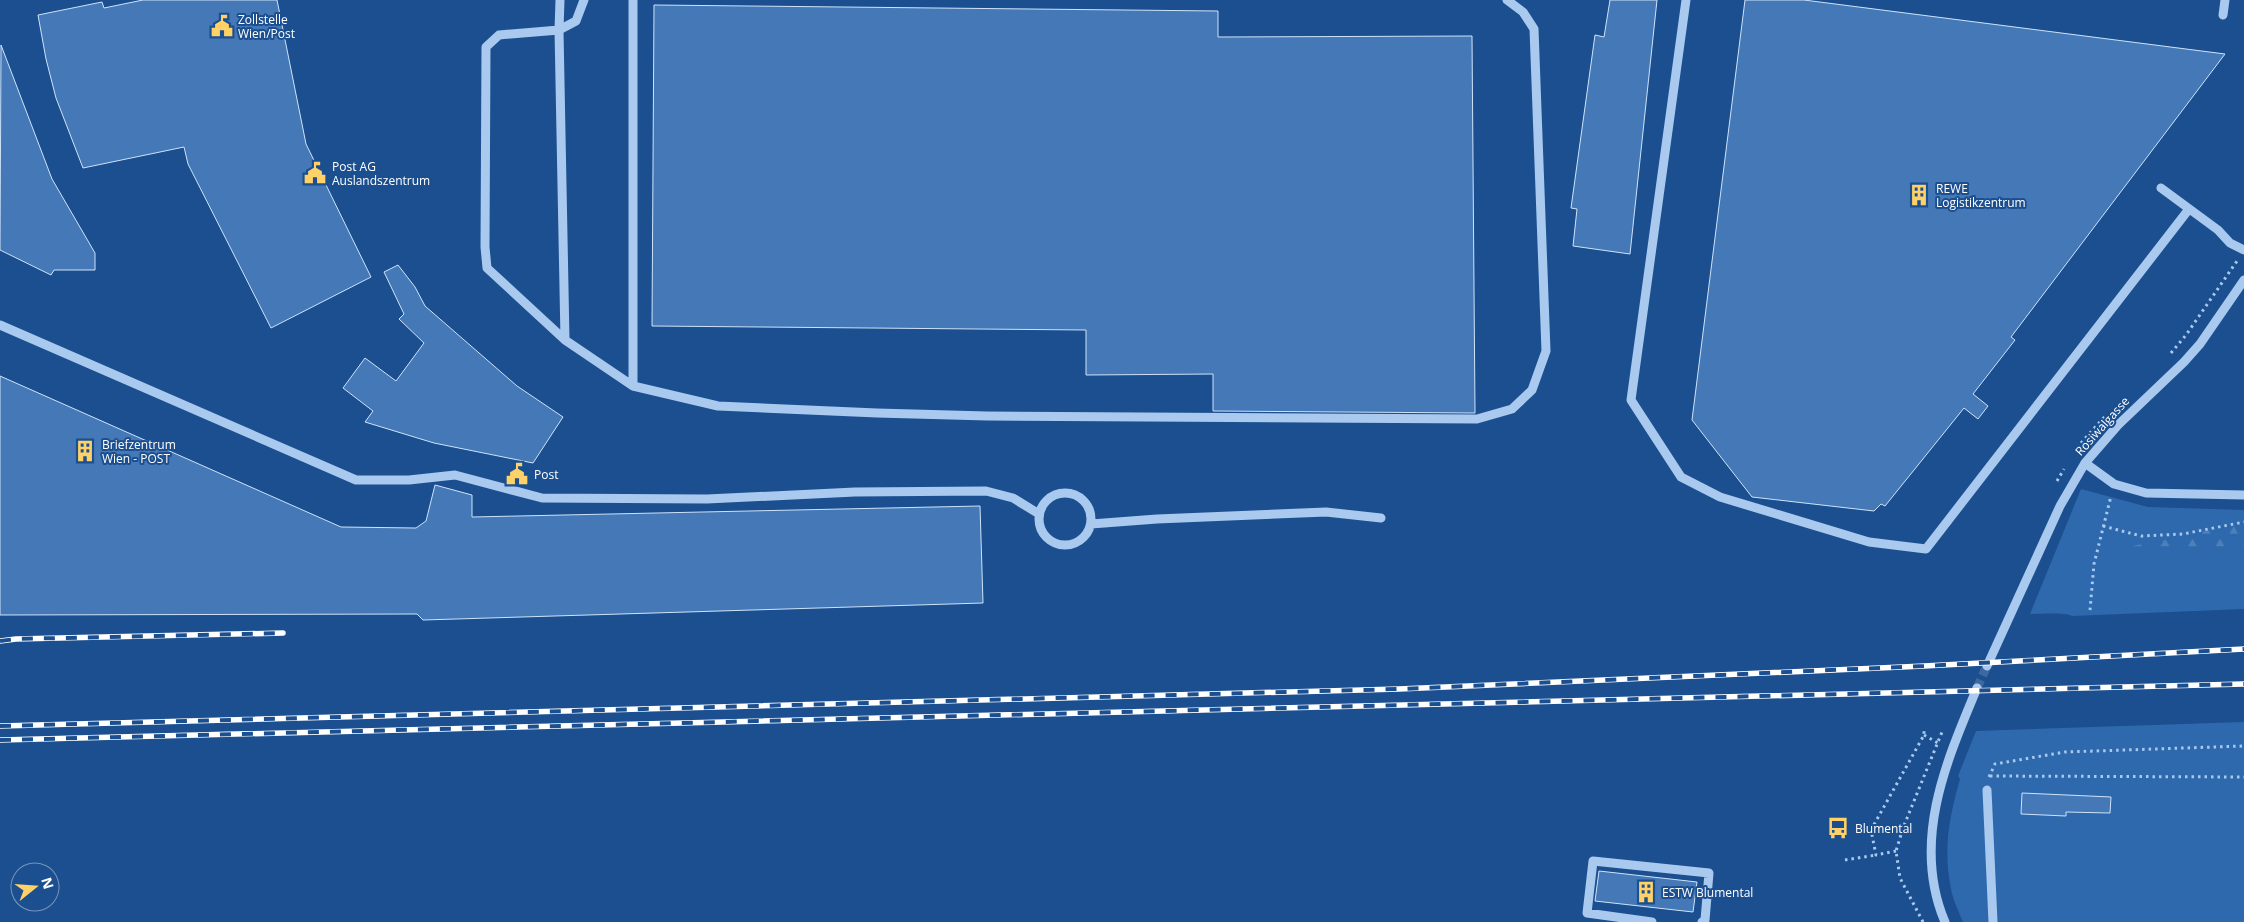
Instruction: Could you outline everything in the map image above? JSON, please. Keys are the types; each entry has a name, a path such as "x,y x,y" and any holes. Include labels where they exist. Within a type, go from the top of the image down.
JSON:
{"street":[{"path":"560,0 565,340"},
{"path":"584,0 576,21 559,30 499,35 486,48 485,247 487,268 565,340 633,386 718,406 877,413 1477,419 1512,409 1532,390 1546,351 1534,29 1523,12 1507,0"},
{"path":"633,0 633,386"},
{"path":"1686,0 1631,400 1680,476 1720,497 1869,542 1926,549 2189,209"},
{"path":"2223,15 2225,0"},
{"path":"2161,188 2218,230 2242,254"},
{"name":"Rosiwalgasse","path":"1987,666 2060,506 2085,462 2118,425 2184,362 2215,324 2244,280"},
{"path":"0,324 356,480 409,480 455,475 542,498 707,499 855,492 986,491 1013,498 1039,514"},
{"path":"2085,462 2114,484 2146,493 2244,495"},
{"path":"1056,494 1074,494 1082,498 1088,506 1091,524 1084,538 1076,543 1060,545 1046,537 1038,522 1039,514 1042,505 1056,494"},
{"path":"1091,524 1157,519 1326,512 1381,518"},
{"path":"1944,922 1931,870 1931,832 1934,810 1958,732 1978,688"},
{"path":"1987,790 1993,922"},
{"path":"1652,922 1587,913 1593,861 1709,873 1705,920 1702,922"}],"path":[{"path":"2166,359 2186,335 2242,254"},
{"path":"2100,420 2112,410"},
{"path":"2090,610 2094,564 2114,484"},
{"path":"2103,526 2141,536 2183,534 2244,522"},
{"path":"1922,922 1900,878 1896,851 1903,828 1942,732"},
{"path":"1876,854 1871,830 1924,733 1938,742"},
{"path":"1987,790 1989,776 1995,764 2066,752 2244,746"},
{"path":"1989,776 2244,777"},
{"path":"1845,860 1896,851"}],"green space":[{"path":"2081,489 2148,507 2244,510 2244,523 2122,549 2244,549 2244,609 2072,616 2030,614"},
{"path":"2244,523 2244,549 2118,549"},
{"path":"2244,722 2244,922 1963,922 1951,889 1947,847 1950,820 1960,779 1958,776 1976,731"}],"building":[{"path":"143,0 277,0 306,144 371,277 271,328 188,164 184,147 83,168 56,98 46,59 38,15 102,2 104,8"},
{"path":"1610,0 1657,0 1630,254 1573,246 1577,209 1571,208 1595,35 1604,37"},
{"name":"REWE Logistikzentrum","path":"1745,0 1804,0 2225,54 2011,337 2015,340 1973,394 1988,406 1978,419 1964,408 1885,506 1881,504 1874,511 1752,497 1692,420"},
{"path":"654,5 1218,11 1218,37 1472,36 1475,413 1213,411 1213,374 1086,375 1086,330 652,326"},
{"path":"1,45 52,179 95,253 95,270 54,270 51,275 0,250"},
{"path":"398,265 415,287 425,306 517,386 563,417 533,463 434,443 365,422 373,411 343,388 365,358 396,381 424,343 399,319 404,314 384,272"},
{"path":"0,376 341,527 416,528 426,521 435,485 472,495 472,517 980,506 983,603 423,620 417,614 0,615"},
{"path":"2022,793 2111,797 2110,813 2066,812 2066,816 2021,814"},
{"name":"ESTW Blumental","path":"1599,871 1697,882 1693,912 1595,901"}],"tunnel":[{"path":"1977,688 1987,666"}],"railway":[{"path":"0,641 16,639 283,633"},
{"path":"0,726 1399,689 1924,666 2244,649"},
{"path":"0,740 2244,684"}],"place":[{"name":"Zollstelle Wien/Post","path":"222,26"},
{"name":"Post AG Auslandszentrum","path":"315,173"},
{"name":"REWE Logistikzentrum","path":"1919,195"},
{"name":"Briefzentrum Wien - POST","path":"85,451"},
{"name":"Post","path":"517,474"},
{"name":"Blumental","path":"1838,828"},
{"name":"ESTW Blumental","path":"1646,892"}]}
